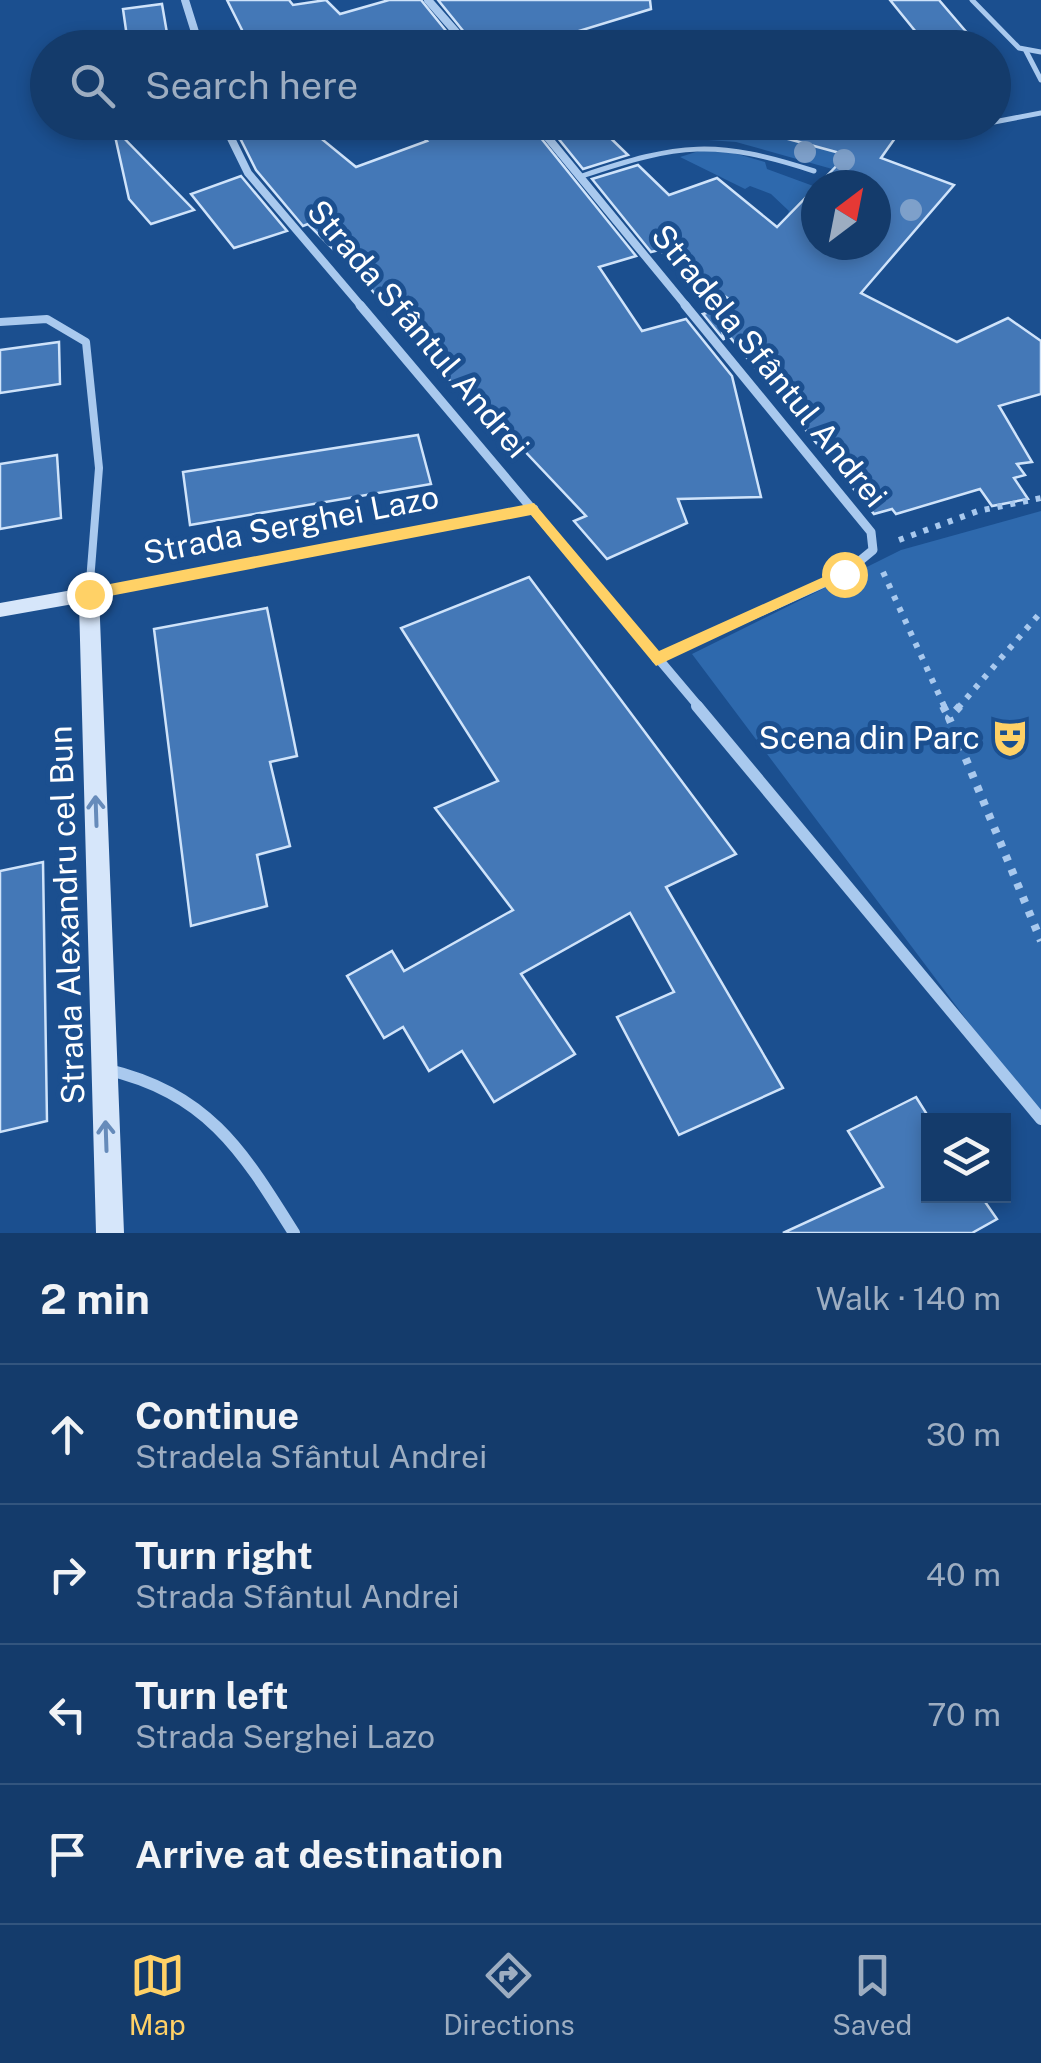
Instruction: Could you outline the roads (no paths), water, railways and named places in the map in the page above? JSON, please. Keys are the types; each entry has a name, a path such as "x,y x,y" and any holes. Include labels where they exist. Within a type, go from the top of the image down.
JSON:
{"main road":[{"name":"Strada Serghei Lazo","path":"0,610 89,594"},
{"name":"Strada Alexandru cel Bun","path":"89,594 110,1233"}],"street":[{"path":"185,0 194,30"},
{"path":"428,0 454,30"},
{"name":"Strada Sfântul Andrei","path":"232,140 248,173 534,509 1041,1120"},
{"name":"Stradela Sfântul Andrei","path":"551,140 871,532 873,550 844,574 656,659"},
{"name":"Strada Serghei Lazo","path":"89,594 534,509"},
{"path":"104,1069 146,1076 186,1096 224,1127 294,1233"}],"lane":[{"path":"972,0 1004,30"},
{"path":"1011,36 1026,50 1041,80"},
{"path":"1026,50 1041,52"},
{"path":"1011,119 1041,113"},
{"path":"582,176 668,146 694,143 757,152 811,170"},
{"path":"0,322 47,319 86,342 92,380 99,544 89,594"}],"place":[{"name":"Scena din Parc","path":"1010,738"}]}
